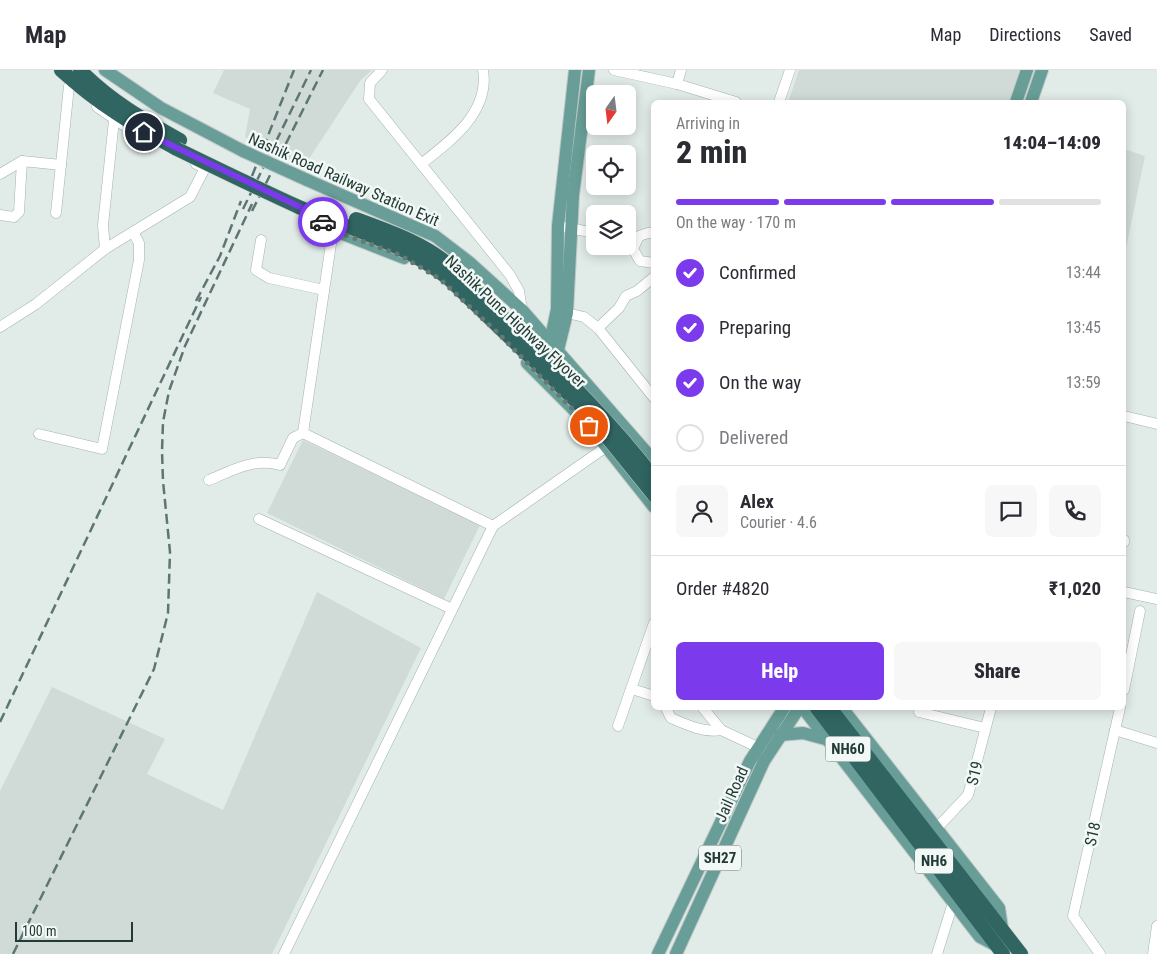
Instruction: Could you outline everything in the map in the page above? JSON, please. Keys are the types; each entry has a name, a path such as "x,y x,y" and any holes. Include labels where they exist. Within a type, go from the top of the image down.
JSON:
{"highway":[{"name":"Nashik Pune Highway Flyover","path":"61,70 128,123 280,188 384,229 436,255 460,275 595,407 624,439 651,474"},
{"name":"Nashik Pune Highway Flyover","path":"80,70 103,92 178,145 302,208 407,251 430,264 449,279 586,411 651,491"},
{"name":"NH60","path":"819,710 885,789"},
{"name":"NH60","path":"831,710 885,789"},
{"name":"NH6","path":"885,789 1002,928"},
{"name":"NH6","path":"885,789 1000,951"},
{"path":"1002,928 1021,954"}],"main road":[{"name":"Nashik Road Railway Station Exit","path":"106,70 161,108 243,151 435,236 469,262 522,310 651,458"},
{"path":"554,348 575,70"},
{"path":"544,380 567,312 564,227 589,70"},
{"path":"1017,100 1027,70"},
{"path":"1032,100 1042,70"},
{"path":"302,208 333,233 400,255 440,279 544,380 606,447 651,503"},
{"name":"Jail Road","path":"676,954 763,746 783,710"},
{"name":"Jail Road","path":"763,746 780,735 799,710"},
{"path":"803,710 829,740 980,937 1000,951"},
{"path":"844,710 999,908 1002,928"},
{"path":"780,735 803,733 829,740"},
{"path":"658,954 712,839 763,746"}],"street":[{"path":"0,328 36,304 105,249 190,197 205,168 114,120 69,86 55,70"},
{"path":"382,70 370,83 369,99 510,275 519,291 522,310"},
{"path":"421,164 448,143 478,109 484,85 483,70"},
{"path":"614,70 628,71 677,84 706,98 721,100"},
{"path":"677,84 682,70"},
{"path":"780,100 790,70"},
{"path":"56,213 69,86"},
{"path":"105,249 103,225 114,120"},
{"path":"0,174 22,160 61,165"},
{"path":"0,215 14,217 19,212 22,160"},
{"path":"564,227 586,231"},
{"path":"39,434 102,449 138,260 139,243 133,232"},
{"path":"303,433 333,233"},
{"path":"636,237 651,233"},
{"path":"261,240 256,270 269,278 324,290"},
{"path":"635,255 636,258 651,266"},
{"path":"598,328 619,308 626,296 637,291 651,279"},
{"path":"567,312 584,317 598,328 651,394"},
{"path":"1126,416 1157,424"},
{"path":"209,480 247,464 270,462 280,465 292,438 303,433"},
{"path":"303,433 493,526"},
{"path":"284,954 493,526 606,447"},
{"path":"259,519 452,610"},
{"path":"1126,592 1157,599"},
{"path":"1126,680 1140,611"},
{"path":"618,726 651,643"},
{"path":"632,690 651,695"},
{"path":"667,710 671,718 697,728 714,731 721,730 763,746"},
{"path":"705,710 721,730"},
{"name":"S19","path":"937,828 968,795 990,710"},
{"name":"S18","path":"1100,954 1073,916 1120,710"},
{"path":"919,712 986,728"},
{"path":"1115,730 1157,743"},
{"path":"937,954 953,903"},
{"path":"1153,954 1157,926"}],"shaded area":[{"path":"224,70 372,70 360,81 303,168 245,137 250,109 213,93"},
{"path":"799,70 1020,70 1010,100 789,100"},
{"path":"1126,150 1145,156 1126,248"},
{"path":"303,440 480,525 444,599 267,513"},
{"path":"317,592 421,648 272,954 0,954 0,791 52,687 165,739 147,774 223,810"}],"railway":[{"path":"252,176 294,70"},
{"path":"243,209 311,70"},
{"path":"252,211 323,70"},
{"path":"196,301 220,256 241,201"},
{"path":"13,954 154,669 168,613 170,552 162,451 163,422 169,391 185,346 252,204"},
{"path":"0,722 201,297"}],"way so far":[{"path":"323,222 343,234 400,255 440,279 497,332 589,426"}],"route":[{"path":"144,132 302,208 323,222"}]}
